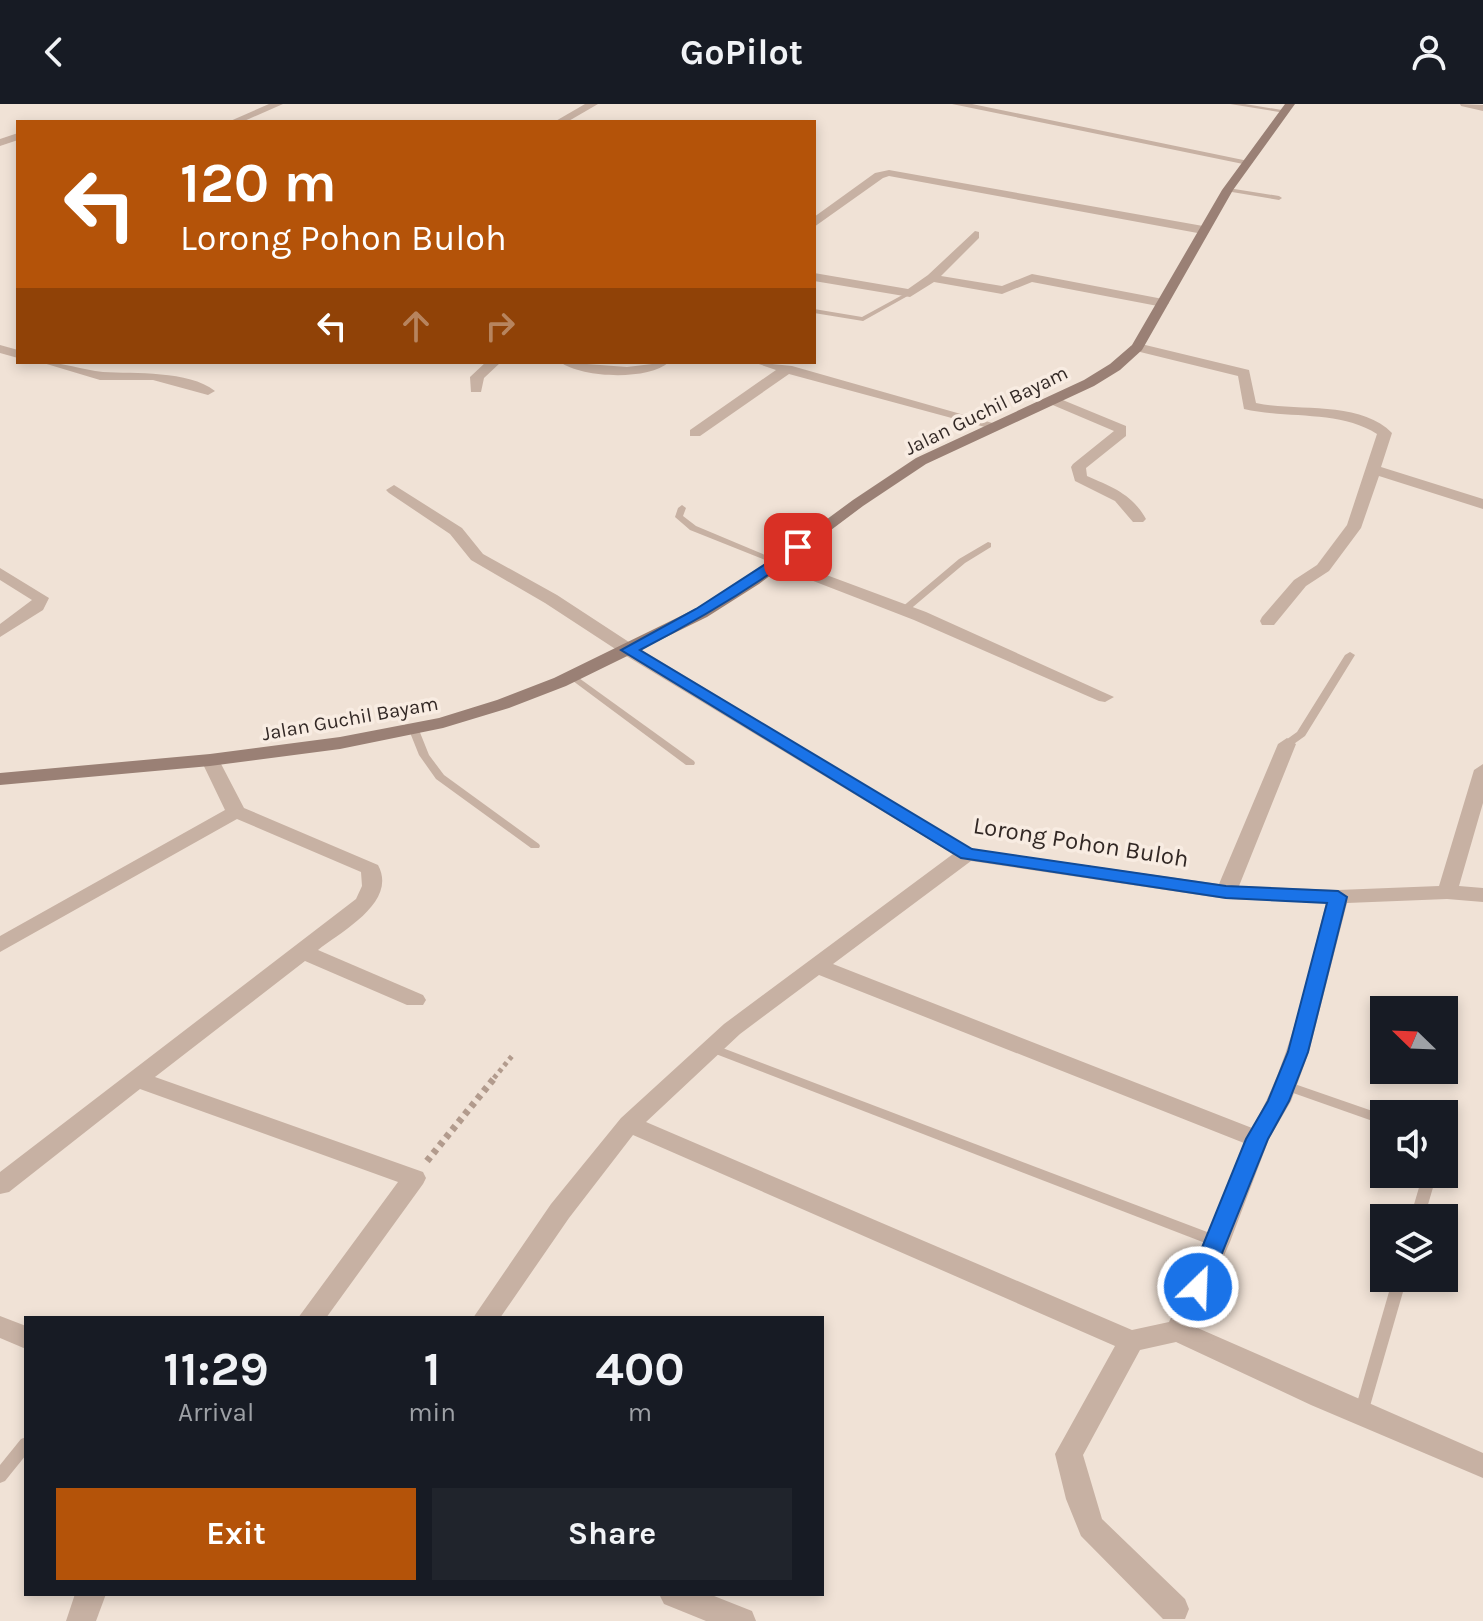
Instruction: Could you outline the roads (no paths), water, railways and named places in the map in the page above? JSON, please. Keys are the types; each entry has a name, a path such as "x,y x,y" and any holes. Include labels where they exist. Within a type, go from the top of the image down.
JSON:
{"main road":[{"name":"Jalan Guchil Bayam","path":"0,779 210,760 414,730 503,704 572,676 701,613 921,461 1089,383 1115,367 1137,347 1228,190 1287,108"}],"street":[{"path":"238,120 278,104"},
{"path":"563,120 593,104"},
{"path":"957,104 1248,162"},
{"path":"1017,118 1034,104"},
{"path":"1465,104 1483,108"},
{"path":"816,222 879,175 889,173 1203,230"},
{"path":"816,277 910,293 932,278 975,235"},
{"path":"932,278 1002,290 1011,288 1022,279 1032,278 1163,303"},
{"path":"1137,347 1244,373 1249,406 1351,419 1378,427 1385,433 1376,470 1355,525 1323,568 1300,583 1268,621"},
{"path":"55,364 100,376 153,376 208,391"},
{"path":"476,389 477,377 492,364"},
{"path":"578,364 628,373 648,370 658,364"},
{"path":"768,364 996,426"},
{"path":"695,433 787,369"},
{"path":"1053,400 1121,429 1121,433 1078,467 1078,474 1080,478 1122,497 1131,504 1138,519"},
{"path":"1376,470 1483,504"},
{"name":"Lorong Pohon Buloh","path":"394,490 456,531 477,557 551,599 629,650 967,854 1226,892 1338,897 1447,892 1483,895"},
{"path":"778,562 904,610 1105,697"},
{"path":"0,573 41,598 37,606 0,632"},
{"path":"1226,892 1287,744"},
{"path":"0,1185 365,903 372,886 371,869 236,812 210,760"},
{"path":"1447,892 1483,770"},
{"path":"0,945 236,812"},
{"path":"487,1316 560,1211 629,1124 712,1048 967,854"},
{"path":"1178,1331 1218,1242 1257,1139 1279,1101 1298,1052 1338,897"},
{"path":"304,952 415,1000"},
{"path":"817,966 1257,1139"},
{"path":"139,1080 414,1178 312,1316"},
{"path":"629,1124 1131,1341 1178,1331 1483,1466"},
{"path":"0,1327 24,1337"},
{"path":"1131,1341 1069,1454 1080,1499 1091,1527 1174,1609"},
{"path":"81,1621 83,1608 90,1596"},
{"path":"679,1596 741,1621"}],"lane":[{"path":"1233,104 1287,108"},
{"path":"1228,190 1279,198"},
{"path":"816,311 863,319 910,293"},
{"path":"682,508 679,517 693,528 778,562"},
{"path":"904,610 962,561 988,545"},
{"path":"1287,744 1301,734 1350,655"},
{"path":"572,676 690,763"},
{"path":"414,730 424,755 440,777 535,846"},
{"path":"712,1048 1218,1242"},
{"path":"1283,1085 1370,1115"},
{"path":"1360,1413 1396,1292"},
{"path":"0,1476 24,1446"}]}
